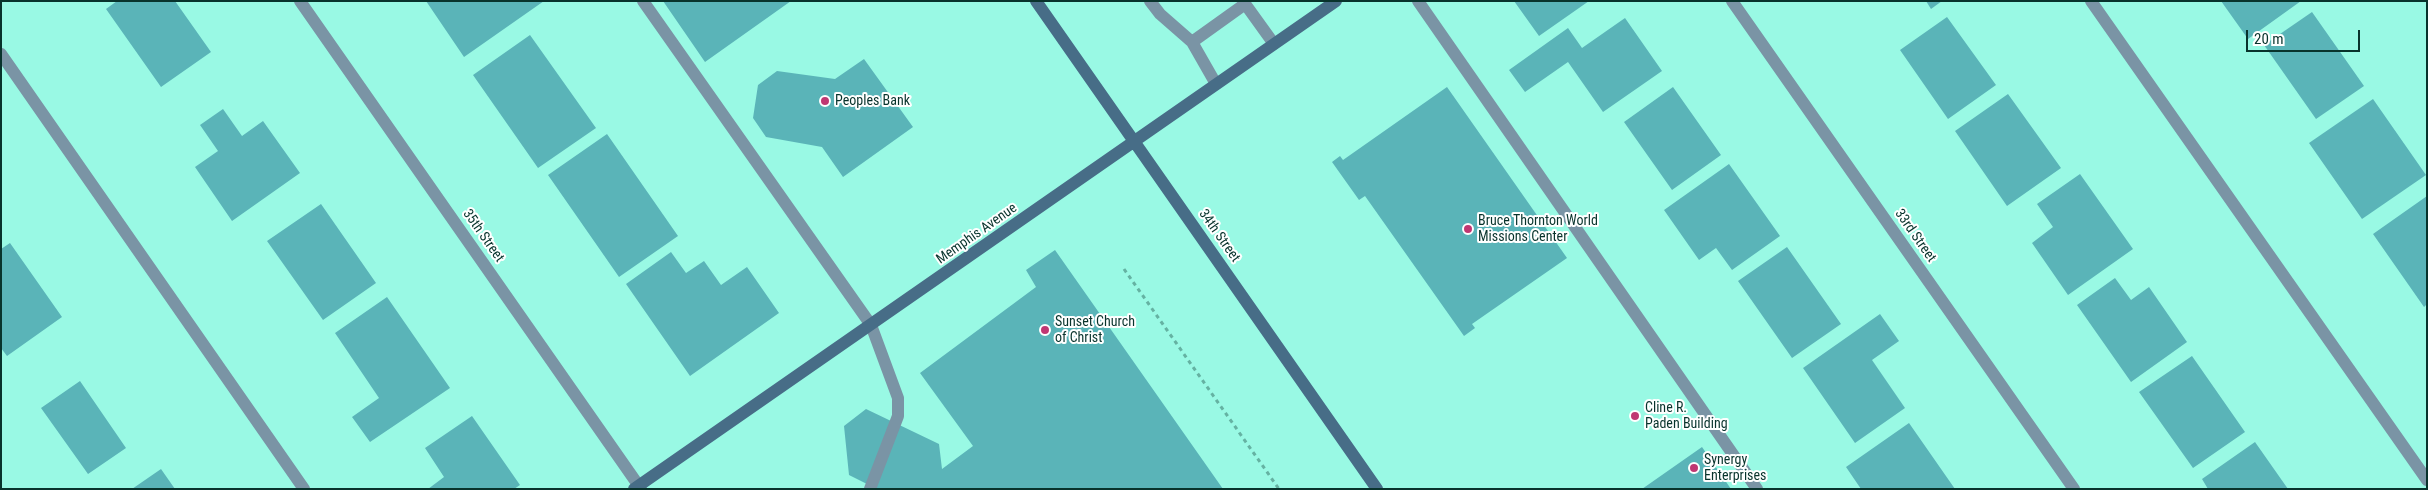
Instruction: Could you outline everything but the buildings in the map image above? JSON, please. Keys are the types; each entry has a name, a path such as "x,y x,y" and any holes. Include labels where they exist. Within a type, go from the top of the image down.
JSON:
{"street":[{"name":"35th Street","path":"300,1 638,488"},
{"path":"643,1 871,325 898,398 898,416 870,489"},
{"name":"34th Street","path":"1036,1 1377,489"},
{"path":"1150,1 1160,14 1192,42 1216,84"},
{"name":"Memphis Avenue","path":"638,488 1336,1"},
{"path":"1418,1 1758,489"},
{"name":"33rd Street","path":"1732,1 2074,489"},
{"path":"2091,1 2427,480"},
{"path":"1192,42 1244,2 1274,44"},
{"path":"1,54 304,489"}],"path":[{"path":"1124,269 1279,489"}],"place":[{"name":"Peoples Bank","path":"825,101"},
{"name":"Bruce Thornton World Missions Center","path":"1468,229"},
{"name":"Sunset Church of Christ","path":"1045,330"},
{"name":"Cline R. Paden Building","path":"1635,416"},
{"name":"Synergy Enterprises","path":"1694,468"}]}
